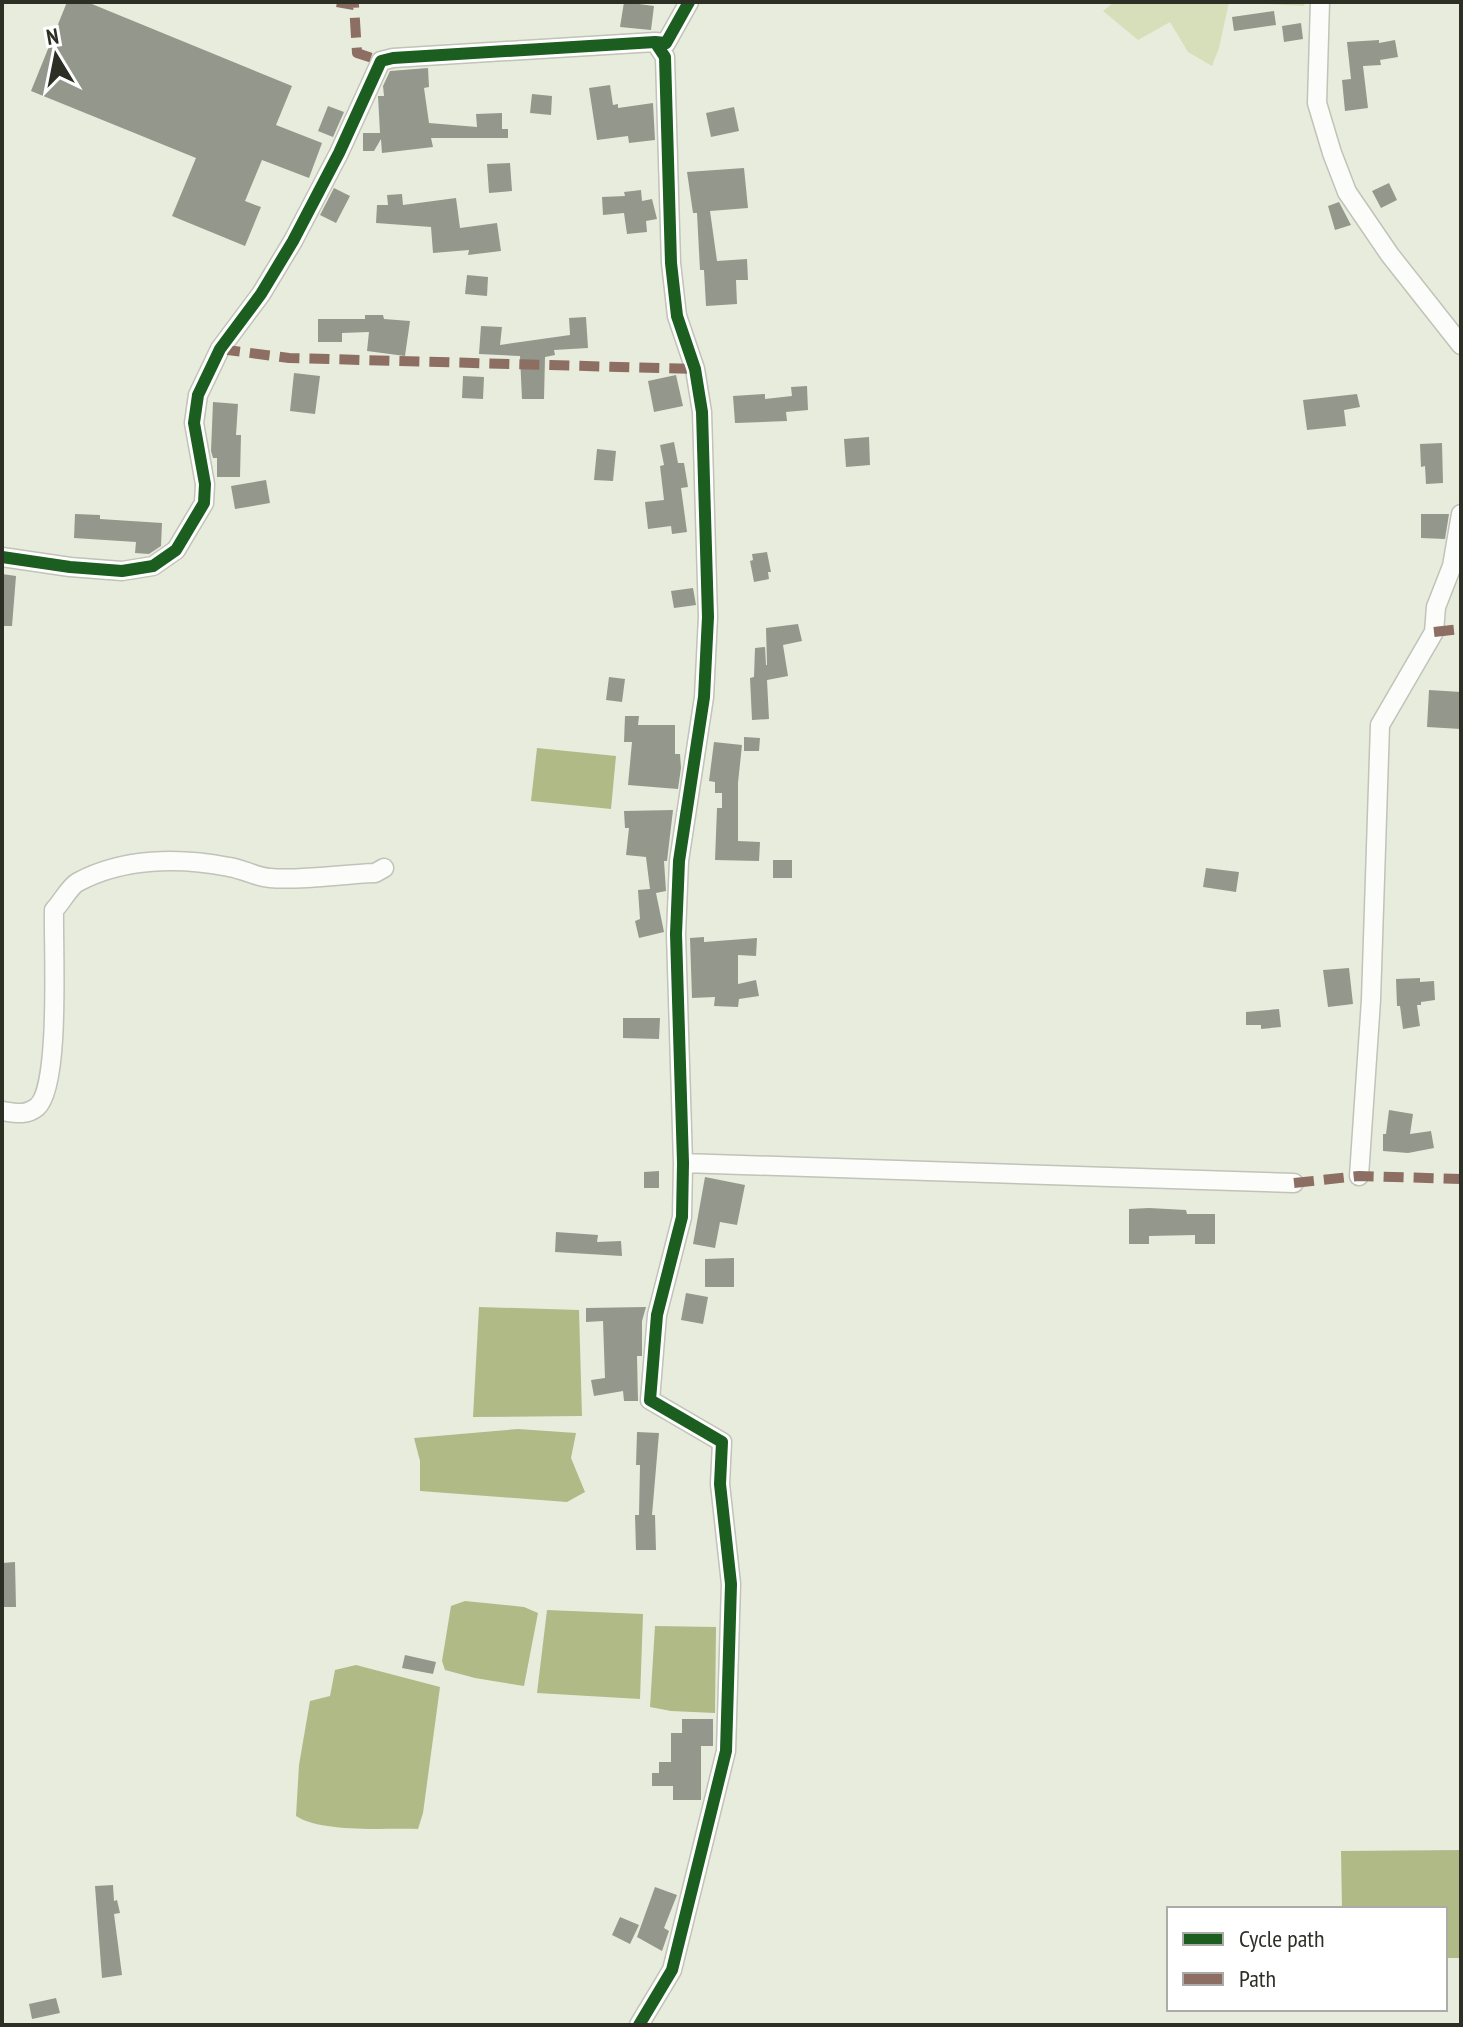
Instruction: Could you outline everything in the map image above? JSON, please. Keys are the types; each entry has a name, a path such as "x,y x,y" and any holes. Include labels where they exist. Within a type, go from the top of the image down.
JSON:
{"street":[{"path":"2,557 122,571 153,566 176,550 204,503 205,484 194,423 198,395 220,349 261,294 293,241 339,153 381,61 666,43 689,2"},
{"path":"1320,2 1317,103 1347,192 1390,255 1461,345"},
{"path":"639,2025 672,1970 726,1751 731,1584 720,1484 722,1442 650,1400 657,1315 682,1217 676,934 679,861 704,697 708,617 702,412 695,369 677,316 671,263 665,57 655,42"},
{"path":"1359,1176 1371,1000 1380,725 1434,632 1436,607 1452,566 1461,514"},
{"path":"2,1111 24,1114 40,1105 49,1081 56,961 54,910 75,884 114,868 159,860 221,865 266,878 294,879 375,873 384,868"},
{"path":"683,1163 1294,1183"}],"shaded area":[{"path":"1114,2 1229,2 1212,66 1188,52 1170,22 1138,40 1103,11"},
{"path":"1229,2 1305,2 1304,6"},
{"path":"537,748 616,756 611,809 531,801"},
{"path":"479,1307 579,1310 582,1416 473,1417"},
{"path":"518,1429 576,1433 571,1458 585,1492 567,1502 420,1491 420,1461 414,1438"},
{"path":"465,1601 524,1607 538,1613 524,1686 445,1670 442,1661 451,1606"},
{"path":"547,1610 643,1614 640,1699 537,1693"},
{"path":"655,1626 716,1627 715,1713 650,1707"},
{"path":"356,1665 440,1687 423,1813 418,1829 338,1827 296,1816 299,1765 310,1701 330,1696 335,1670"},
{"path":"1461,1850 1461,1958 1447,1958 1447,1907 1342,1907 1341,1851"}],"building":[{"path":"67,2 87,2 292,86 276,125 322,143 309,178 262,160 245,201 261,207 245,246 172,216 196,158 31,91"},
{"path":"624,2 654,6 651,30 620,27"},
{"path":"1274,11 1276,25 1234,31 1232,17"},
{"path":"1301,23 1303,39 1284,42 1282,26"},
{"path":"1379,40 1379,43 1395,40 1398,57 1380,60 1381,65 1363,66 1368,108 1345,111 1342,80 1351,79 1347,42"},
{"path":"428,68 429,87 424,88 429,123 477,127 476,114 502,113 502,129 508,129 508,138 431,138 433,147 382,153 381,139 374,151 363,151 363,133 380,133 378,96 384,96 383,86 390,71"},
{"path":"610,85 613,105 618,104 618,108 653,103 655,140 629,143 628,136 597,140 589,88"},
{"path":"532,94 552,96 551,115 530,113"},
{"path":"328,106 344,112 333,137 318,131"},
{"path":"734,107 739,131 711,137 706,113"},
{"path":"510,163 512,191 489,193 487,164"},
{"path":"744,168 748,208 710,211 717,261 747,259 748,280 736,280 737,304 706,306 704,270 700,270 697,213 693,213 687,172"},
{"path":"1389,183 1397,200 1381,208 1372,191"},
{"path":"334,188 350,196 336,223 320,215"},
{"path":"641,190 642,201 652,199 657,219 646,221 647,232 627,234 624,213 603,215 602,197 625,196 624,192"},
{"path":"402,194 403,205 456,198 460,228 497,223 501,251 468,255 469,250 433,253 431,227 376,223 377,205 388,205 387,195"},
{"path":"1339,202 1351,225 1335,230 1328,206"},
{"path":"467,275 488,277 487,296 465,294"},
{"path":"365,315 410,321 405,356 367,351 369,332 342,333 342,342 318,342 318,319 365,319"},
{"path":"586,317 588,348 554,350 555,355 545,357 544,399 522,399 520,356 479,354 481,326 502,327 500,345 570,335 569,318"},
{"path":"294,373 320,376 315,414 290,411"},
{"path":"676,375 683,406 654,412 648,381"},
{"path":"463,376 484,377 483,399 462,398"},
{"path":"807,386 808,410 786,412 787,421 735,423 733,396 765,394 765,399 792,396 791,387"},
{"path":"1357,394 1360,407 1344,410 1346,426 1307,430 1303,400"},
{"path":"213,402 238,404 236,435 241,435 240,477 217,477 217,458 213,458 211,451"},
{"path":"869,437 870,465 846,467 844,439"},
{"path":"674,442 678,463 684,463 688,487 681,488 687,532 672,534 671,526 648,529 645,502 664,500 660,466 664,465 660,445"},
{"path":"1442,443 1443,483 1426,484 1425,466 1421,467 1420,444"},
{"path":"597,449 616,451 613,481 594,480"},
{"path":"266,480 270,503 235,509 231,486"},
{"path":"75,514 100,515 100,519 162,523 161,546 149,554 135,553 136,542 74,538"},
{"path":"1421,514 1449,514 1445,539 1421,538"},
{"path":"767,552 771,572 768,572 769,579 754,582 750,561 753,560 752,554"},
{"path":"2,574 16,576 12,626 2,626"},
{"path":"693,588 696,605 674,608 671,591"},
{"path":"798,624 802,641 783,645 788,676 767,680 769,719 752,720 750,678 754,677 755,648 765,647 767,665 766,628"},
{"path":"609,677 625,679 622,702 606,700"},
{"path":"1429,690 1461,692 1461,729 1427,727"},
{"path":"625,716 639,716 638,725 675,725 675,754 680,754 681,768 678,789 628,785 632,742 624,742"},
{"path":"744,737 760,738 759,751 744,751"},
{"path":"714,742 742,745 738,783 738,841 760,842 759,861 715,860 717,808 722,808 722,793 715,793 715,782 709,781"},
{"path":"673,810 667,861 664,861 666,891 656,893 664,932 639,938 635,921 640,919 638,890 650,889 646,857 626,855 629,828 625,828 624,811"},
{"path":"773,860 792,860 792,878 773,878"},
{"path":"1206,868 1239,872 1236,892 1203,887"},
{"path":"704,937 704,942 757,938 756,956 738,955 738,984 756,980 759,996 739,999 738,1007 714,1006 715,997 692,998 690,938"},
{"path":"1349,968 1353,1004 1328,1007 1323,970"},
{"path":"1420,978 1420,982 1434,981 1435,1000 1417,1005 1420,1026 1403,1029 1400,1006 1397,1006 1396,979"},
{"path":"1279,1009 1281,1027 1261,1029 1261,1025 1246,1025 1246,1012"},
{"path":"623,1018 660,1018 659,1039 623,1038"},
{"path":"1389,1110 1413,1114 1410,1134 1431,1131 1434,1148 1408,1153 1383,1151 1383,1134 1386,1134"},
{"path":"659,1171 659,1188 644,1188 644,1172"},
{"path":"705,1177 745,1185 737,1225 720,1222 715,1248 693,1244"},
{"path":"1129,1209 1186,1210 1187,1214 1215,1214 1215,1244 1195,1244 1195,1235 1149,1236 1149,1244 1129,1244"},
{"path":"556,1232 598,1235 597,1242 621,1241 622,1256 555,1252"},
{"path":"734,1258 734,1287 705,1287 705,1259"},
{"path":"686,1293 708,1297 703,1324 681,1320"},
{"path":"646,1307 642,1321 642,1356 637,1356 638,1401 624,1401 623,1391 594,1396 591,1380 605,1378 603,1321 586,1322 586,1308"},
{"path":"637,1432 659,1433 652,1515 655,1515 656,1550 636,1550 635,1515 639,1515 640,1465 636,1465"},
{"path":"15,1562 16,1607 2,1607 2,1563"},
{"path":"405,1655 436,1662 433,1674 402,1668"},
{"path":"682,1719 713,1719 713,1746 701,1746 701,1800 673,1800 673,1786 652,1786 652,1773 659,1773 659,1762 671,1762 671,1733 682,1733"},
{"path":"113,1885 114,1901 117,1900 120,1913 114,1914 122,1975 102,1978 95,1886"},
{"path":"655,1887 677,1895 664,1928 669,1931 662,1951 637,1937"},
{"path":"620,1917 639,1925 630,1944 612,1935"},
{"path":"56,1998 60,2013 32,2019 29,2004"}],"marked path":[{"path":"337,2 354,5 357,53 381,61"},
{"path":"220,349 289,358 695,369"},
{"path":"1434,632 1461,629"},
{"path":"1294,1183 1359,1176 1461,1179"}],"cycle path":[{"path":"639,2025 672,1970 726,1751 731,1584 720,1484 722,1442 650,1400 657,1315 682,1217 676,934 679,861 704,697 708,617 702,412 695,369 677,316 671,263 665,57 655,42 666,43 689,2"},
{"path":"2,557 122,571 153,566 176,550 204,503 205,484 194,423 198,395 220,349 261,294 293,241 339,153 381,61 655,42"}]}
